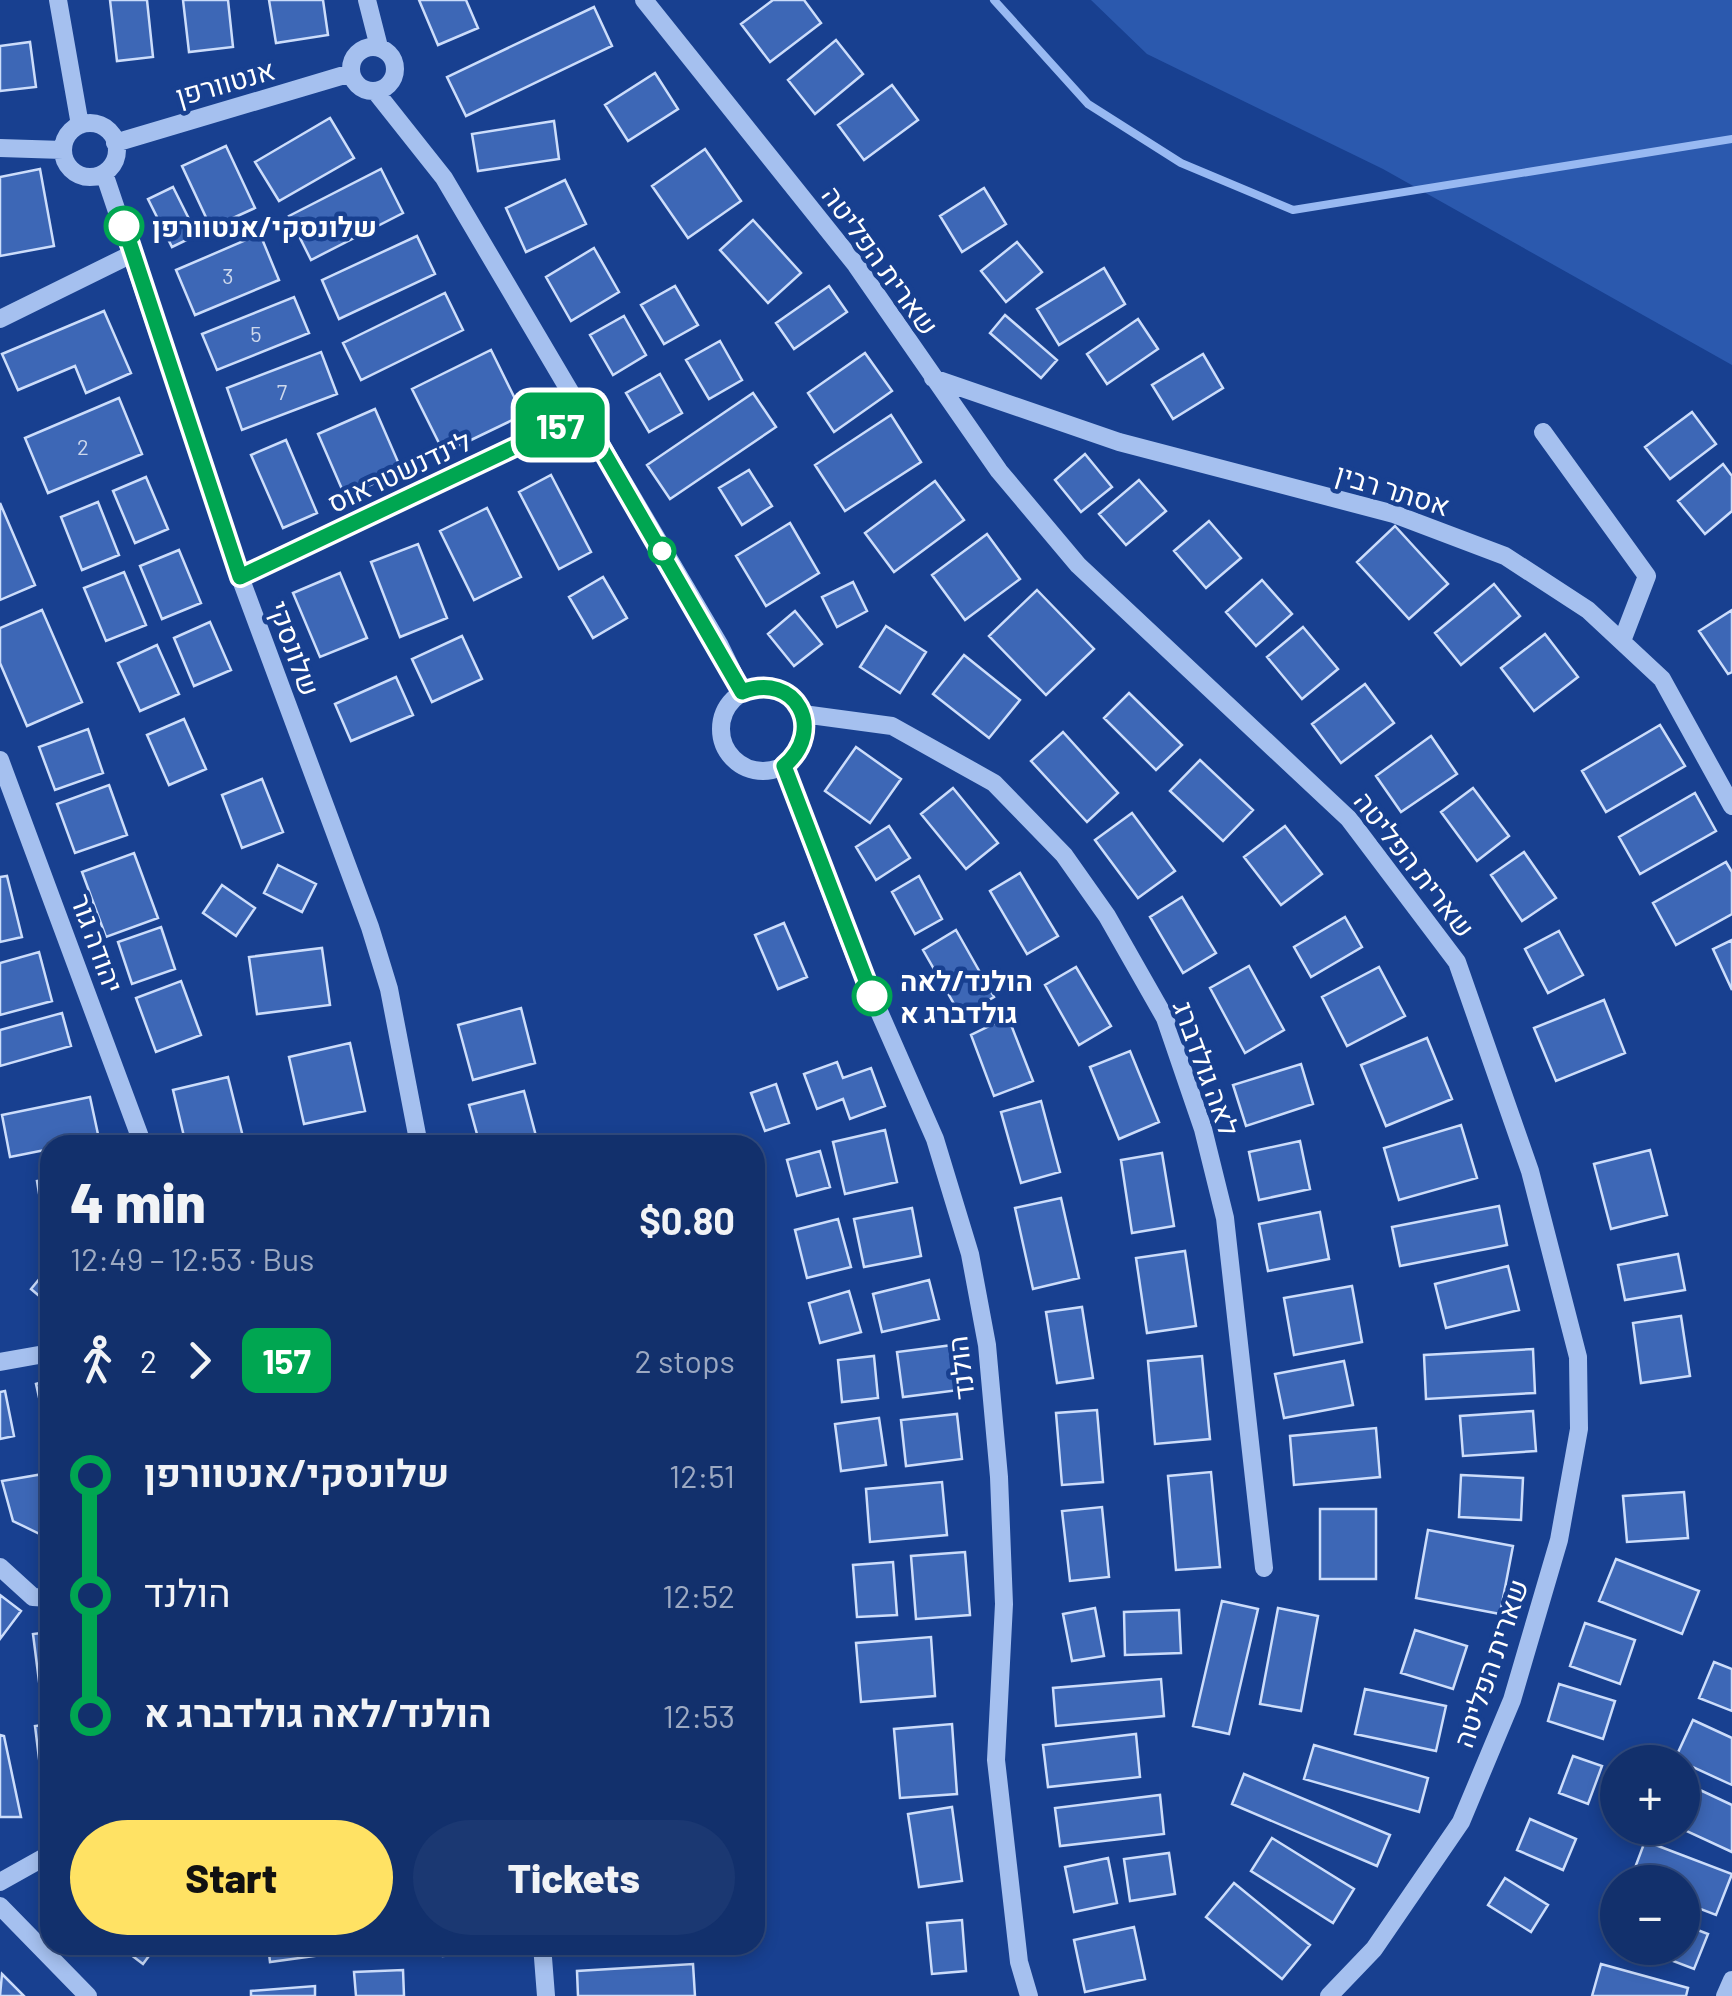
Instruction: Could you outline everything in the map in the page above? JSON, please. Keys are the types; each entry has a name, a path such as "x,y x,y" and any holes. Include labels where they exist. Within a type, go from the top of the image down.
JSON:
{"street":[{"path":"58,0 80,125"},
{"path":"368,0 379,47 391,56 395,71 389,84 375,91 362,89 351,73 357,52 379,47"},
{"name":"שארית הפליטה","path":"644,0 856,265 999,472 1078,565 1349,818 1458,962 1530,1171 1578,1357 1579,1429 1559,1540 1512,1700 1461,1822 1374,1949 1329,1996"},
{"name":"אנטוורפן","path":"116,143 351,73"},
{"path":"375,91 444,178 742,692"},
{"path":"98,123 113,134 116,143 116,160 104,173 88,178 73,172 64,150 67,134 80,125 98,123"},
{"path":"0,148 64,150"},
{"name":"שלונסקי","path":"104,173 240,577 370,926 389,989 417,1135"},
{"path":"0,320 134,253"},
{"name":"אסתר רבין","path":"932,378 1118,442 1394,514 1505,556 1588,610 1662,679 1732,806"},
{"name":"לינדנשטראוס","path":"240,577 582,415"},
{"path":"1543,432 1648,576 1622,641"},
{"path":"758,686 777,688 790,696 802,714 805,737 800,751 784,766 767,772 749,770 726,751 720,734 722,715 742,692 758,686"},
{"name":"לאה גולדברג","path":"802,714 892,726 994,783 1064,855 1107,916 1165,1018 1203,1128 1224,1218 1264,1568"},
{"name":"יהודה גור","path":"0,760 139,1135"},
{"name":"הולנד","path":"784,766 856,959 936,1139 970,1254 987,1345 1000,1495 1004,1604 996,1760 1019,1962 1029,1996"},
{"path":"0,1362 40,1355"},
{"path":"0,1567 33,1597 40,1597"},
{"path":"0,1882 40,1860"},
{"path":"0,1906 40,1947"},
{"path":"48,1955 88,1996"},
{"path":"543,1955 546,1996"},
{"path":"1725,1996 1732,1980"}],"shaded area":[{"path":"1091,0 1732,0 1732,365 1383,169 1147,54"}],"building":[{"path":"110,0 147,0 153,57 117,61"},
{"path":"183,0 228,0 233,47 189,52"},
{"path":"269,0 323,0 328,35 276,43"},
{"path":"419,0 466,0 478,28 438,45"},
{"path":"773,0 804,0 821,23 770,62 741,24"},
{"path":"594,7 612,46 466,116 447,77"},
{"path":"836,40 863,74 815,114 788,80"},
{"path":"30,42 36,87 0,91 0,46"},
{"path":"655,73 678,109 628,141 605,105"},
{"path":"892,85 918,120 864,160 838,125"},
{"path":"330,118 354,158 279,201 255,162"},
{"path":"554,121 559,159 478,171 472,134"},
{"path":"226,146 255,208 211,228 182,166"},
{"path":"705,149 741,201 688,238 652,186"},
{"path":"40,169 54,246 0,256 0,177"},
{"path":"381,169 403,213 311,260 289,216"},
{"path":"565,180 586,224 526,252 506,208"},
{"path":"173,187 197,235 172,247 148,199"},
{"path":"984,188 1006,224 962,252 940,216"},
{"path":"753,220 801,273 768,303 720,250"},
{"path":"260,234 279,280 195,315 176,270"},
{"path":"417,236 435,274 339,319 322,280"},
{"path":"1017,242 1042,272 1006,302 981,271"},
{"path":"594,248 619,292 571,321 546,277"},
{"path":"1104,268 1125,304 1059,345 1037,309"},
{"path":"675,286 698,325 664,344 641,305"},
{"path":"829,286 847,312 794,349 776,323"},
{"path":"445,293 463,330 361,380 343,343"},
{"path":"294,297 309,333 217,370 202,334"},
{"path":"104,311 131,373 86,393 75,366 18,390 2,354"},
{"path":"1005,315 1057,360 1041,378 990,333"},
{"path":"624,316 646,355 613,375 590,335"},
{"path":"1138,319 1158,349 1107,384 1087,354"},
{"path":"720,341 742,380 709,399 686,360"},
{"path":"491,350 523,415 444,453 412,389"},
{"path":"321,352 337,394 242,430 227,388"},
{"path":"865,353 892,391 834,432 808,393"},
{"path":"1203,354 1223,388 1173,419 1152,385"},
{"path":"660,374 682,413 649,432 626,393"},
{"path":"753,393 776,427 670,499 647,465"},
{"path":"119,398 142,454 48,493 25,438"},
{"path":"375,409 402,471 345,496 318,434"},
{"path":"1692,412 1716,444 1670,479 1645,447"},
{"path":"891,415 921,462 845,511 815,465"},
{"path":"286,440 317,513 283,528 251,455"},
{"path":"1085,454 1112,487 1081,512 1055,480"},
{"path":"1723,464 1732,476 1732,511 1705,534 1678,501"},
{"path":"749,470 772,506 742,525 719,488"},
{"path":"551,475 591,552 559,569 519,492"},
{"path":"146,477 168,529 135,543 113,491"},
{"path":"1139,480 1166,511 1126,545 1099,514"},
{"path":"935,481 964,520 894,572 865,533"},
{"path":"98,502 119,555 82,570 61,517"},
{"path":"0,503 35,585 0,600"},
{"path":"487,508 521,577 474,600 440,531"},
{"path":"1209,521 1241,558 1206,588 1174,551"},
{"path":"790,523 819,573 766,606 736,556"},
{"path":"1395,526 1448,584 1409,619 1357,562"},
{"path":"987,534 1020,579 965,620 932,575"},
{"path":"418,544 447,618 400,637 371,562"},
{"path":"179,550 201,603 162,619 140,566"},
{"path":"124,572 146,625 106,641 84,588"},
{"path":"340,573 367,638 320,657 293,593"},
{"path":"603,577 627,618 593,638 569,597"},
{"path":"1262,580 1292,614 1256,646 1226,612"},
{"path":"853,582 867,611 837,627 822,597"},
{"path":"1494,584 1520,616 1461,665 1435,633"},
{"path":"1037,590 1094,649 1046,695 989,636"},
{"path":"42,610 82,702 27,726 0,663 0,628"},
{"path":"1732,610 1732,672 1728,674 1699,631"},
{"path":"795,611 822,644 794,666 768,634"},
{"path":"210,622 231,670 194,686 174,638"},
{"path":"886,626 926,652 900,693 860,667"},
{"path":"1303,627 1338,669 1302,699 1267,657"},
{"path":"1545,634 1578,677 1534,711 1501,668"},
{"path":"462,636 482,679 432,702 412,659"},
{"path":"157,645 179,694 140,711 118,663"},
{"path":"964,655 1020,700 989,738 933,694"},
{"path":"396,677 413,715 351,741 335,704"},
{"path":"1365,684 1394,723 1341,763 1312,724"},
{"path":"1129,693 1182,745 1156,770 1104,718"},
{"path":"184,719 206,769 169,785 147,735"},
{"path":"1660,725 1685,766 1606,812 1582,771"},
{"path":"88,729 103,773 55,790 39,747"},
{"path":"1063,732 1118,793 1087,822 1031,761"},
{"path":"1431,736 1457,774 1401,812 1376,776"},
{"path":"856,747 901,779 870,823 825,791"},
{"path":"1200,760 1253,810 1223,841 1170,791"},
{"path":"262,779 283,832 242,848 222,795"},
{"path":"109,785 127,835 75,853 57,804"},
{"path":"953,788 998,843 966,869 921,814"},
{"path":"1473,788 1509,836 1477,861 1441,812"},
{"path":"1695,793 1716,831 1640,874 1619,837"},
{"path":"1132,813 1175,871 1138,898 1095,840"},
{"path":"889,826 910,858 876,880 856,847"},
{"path":"1285,826 1322,874 1281,905 1244,857"},
{"path":"1524,852 1556,898 1522,921 1491,875"},
{"path":"134,853 158,918 106,937 82,872"},
{"path":"1726,862 1732,872 1732,914 1676,945 1653,903"},
{"path":"278,865 316,884 302,912 264,893"},
{"path":"1020,873 1058,936 1027,954 990,891"},
{"path":"7,876 22,937 0,942 0,877"},
{"path":"919,876 942,919 915,934 892,892"},
{"path":"222,885 255,908 236,936 203,913"},
{"path":"1182,897 1216,953 1183,973 1150,917"},
{"path":"1345,917 1362,947 1311,977 1294,947"},
{"path":"784,923 807,977 778,989 755,935"},
{"path":"161,927 175,969 132,984 118,942"},
{"path":"956,930 994,997 961,1016 923,950"},
{"path":"1559,931 1583,975 1548,993 1525,949"},
{"path":"1732,940 1732,990 1713,949"},
{"path":"322,948 330,1005 257,1014 249,957"},
{"path":"39,952 52,1001 0,1015 0,963"},
{"path":"1249,966 1284,1030 1245,1053 1210,988"},
{"path":"1076,967 1111,1026 1079,1045 1045,985"},
{"path":"1379,967 1405,1016 1347,1046 1322,997"},
{"path":"181,981 201,1035 156,1052 136,998"},
{"path":"1604,1000 1625,1053 1556,1081 1534,1028"},
{"path":"521,1008 535,1063 473,1080 458,1025"},
{"path":"62,1013 71,1046 0,1066 0,1030"},
{"path":"1008,1017 1033,1081 994,1096 971,1035"},
{"path":"1427,1038 1452,1099 1386,1126 1361,1065"},
{"path":"350,1043 365,1111 304,1124 289,1057"},
{"path":"1130,1051 1159,1122 1119,1139 1090,1067"},
{"path":"837,1062 843,1078 871,1068 885,1106 850,1119 843,1099 817,1109 804,1074"},
{"path":"1301,1064 1313,1104 1246,1126 1233,1085"},
{"path":"228,1077 242,1135 184,1135 173,1090"},
{"path":"776,1084 789,1123 765,1131 751,1093"},
{"path":"524,1091 536,1135 477,1135 469,1105"},
{"path":"90,1097 98,1135 40,1135 40,1151 10,1157 2,1115"},
{"path":"1041,1101 1060,1172 1021,1183 1001,1112"},
{"path":"1461,1125 1477,1178 1399,1200 1384,1148"},
{"path":"885,1130 897,1182 845,1194 833,1142"},
{"path":"1300,1141 1310,1189 1259,1200 1249,1152"},
{"path":"1650,1150 1667,1215 1611,1229 1594,1164"},
{"path":"820,1151 830,1187 797,1196 787,1160"},
{"path":"1162,1153 1174,1226 1132,1233 1121,1160"},
{"path":"1061,1198 1079,1278 1033,1289 1015,1208"},
{"path":"1499,1206 1507,1245 1400,1266 1392,1227"},
{"path":"912,1208 921,1256 864,1267 854,1219"},
{"path":"1320,1212 1329,1259 1268,1271 1259,1224"},
{"path":"838,1219 851,1267 807,1278 795,1230"},
{"path":"1185,1251 1196,1326 1147,1333 1136,1258"},
{"path":"1678,1254 1685,1290 1625,1300 1618,1265"},
{"path":"1508,1266 1519,1310 1446,1328 1435,1284"},
{"path":"40,1278 40,1297 31,1289"},
{"path":"929,1280 939,1319 882,1332 873,1294"},
{"path":"1352,1286 1362,1342 1294,1355 1284,1298"},
{"path":"849,1291 861,1332 820,1343 809,1303"},
{"path":"1082,1307 1093,1378 1057,1383 1046,1312"},
{"path":"1681,1316 1690,1376 1641,1383 1633,1323"},
{"path":"953,1345 959,1390 903,1397 897,1352"},
{"path":"1533,1349 1535,1393 1426,1399 1424,1355"},
{"path":"874,1356 878,1398 842,1402 838,1360"},
{"path":"1202,1356 1210,1439 1155,1444 1148,1361"},
{"path":"1344,1361 1353,1405 1284,1418 1275,1374"},
{"path":"5,1391 14,1436 0,1439 0,1392"},
{"path":"1097,1410 1103,1482 1062,1485 1056,1413"},
{"path":"1533,1411 1536,1451 1463,1456 1460,1416"},
{"path":"957,1414 962,1459 906,1466 901,1420"},
{"path":"879,1418 886,1465 841,1471 835,1424"},
{"path":"1376,1428 1380,1477 1294,1485 1290,1436"},
{"path":"1211,1472 1220,1567 1176,1570 1168,1476"},
{"path":"40,1475 40,1534 13,1521 2,1481"},
{"path":"1461,1475 1523,1478 1521,1520 1459,1517"},
{"path":"942,1482 947,1535 870,1542 866,1489"},
{"path":"1684,1492 1688,1538 1627,1542 1623,1496"},
{"path":"1102,1507 1109,1577 1070,1581 1062,1511"},
{"path":"1320,1509 1376,1509 1376,1579 1320,1579"},
{"path":"1428,1530 1513,1546 1500,1614 1416,1598"},
{"path":"965,1552 970,1615 916,1619 911,1556"},
{"path":"1616,1559 1699,1591 1682,1634 1599,1601"},
{"path":"893,1562 897,1615 857,1617 853,1565"},
{"path":"0,1595 21,1611 0,1639"},
{"path":"1222,1601 1258,1609 1229,1734 1193,1726"},
{"path":"1095,1608 1104,1656 1072,1661 1063,1614"},
{"path":"1278,1608 1318,1616 1301,1711 1260,1704"},
{"path":"1179,1610 1181,1653 1125,1655 1124,1612"},
{"path":"1585,1623 1635,1640 1620,1684 1570,1666"},
{"path":"1415,1630 1467,1646 1453,1689 1401,1673"},
{"path":"40,1633 40,1689 33,1634"},
{"path":"931,1637 935,1696 861,1702 856,1643"},
{"path":"1714,1662 1732,1669 1732,1711 1699,1698"},
{"path":"1161,1679 1164,1716 1056,1726 1053,1688"},
{"path":"1559,1684 1615,1701 1603,1739 1548,1721"},
{"path":"1365,1689 1446,1706 1436,1751 1355,1734"},
{"path":"1693,1720 1732,1738 1732,1785 1700,1770 1700,1745 1681,1745"},
{"path":"952,1724 957,1794 900,1798 894,1729"},
{"path":"40,1725 40,1766 35,1726"},
{"path":"1136,1734 1140,1777 1048,1787 1043,1745"},
{"path":"0,1735 4,1736 21,1817 0,1817"},
{"path":"1314,1745 1428,1778 1419,1812 1304,1779"},
{"path":"1573,1756 1600,1765 1588,1804 1559,1793"},
{"path":"1244,1774 1390,1835 1377,1866 1232,1804"},
{"path":"1700,1790 1732,1805 1732,1852 1700,1837"},
{"path":"1160,1795 1164,1834 1060,1846 1055,1808"},
{"path":"952,1807 962,1881 919,1887 908,1814"},
{"path":"1530,1819 1576,1839 1563,1870 1517,1850"},
{"path":"1272,1838 1354,1889 1333,1923 1251,1871"},
{"path":"1644,1845 1656,1845 1732,1874 1716,1915 1700,1909 1700,1865 1636,1865"},
{"path":"1169,1853 1175,1894 1130,1901 1124,1859"},
{"path":"1108,1858 1117,1903 1074,1912 1065,1867"},
{"path":"1505,1878 1548,1905 1531,1932 1488,1905"},
{"path":"1234,1883 1310,1945 1282,1979 1206,1917"},
{"path":"962,1920 966,1971 932,1974 927,1923"},
{"path":"1134,1927 1145,1979 1085,1992 1074,1940"},
{"path":"1700,1931 1708,1934 1700,1954"},
{"path":"131,1955 150,1955 143,1964"},
{"path":"269,1955 322,1955 270,1962"},
{"path":"693,1964 695,1996 578,1996 577,1971"},
{"path":"1601,1965 1688,1988 1686,1996 1592,1996"},
{"path":"403,1970 404,1996 356,1996 354,1972"},
{"path":"2,1974 24,1996 0,1996"},
{"path":"315,1986 315,1996 251,1996 251,1991"}],"waterway":[{"path":"994,0 1088,104 1181,163 1293,210 1732,139"}],"bus line":[{"name":"157","path":"124,226 240,577 582,415 719,644 742,692 758,686 777,688 790,696 802,714 805,737 800,751 784,766 872,996"}],"place":[{"name":"שלונסקי/אנטוורפן","path":"124,226"},
{"name":"הולנד/לאה גולדברג א","path":"872,996"}]}
